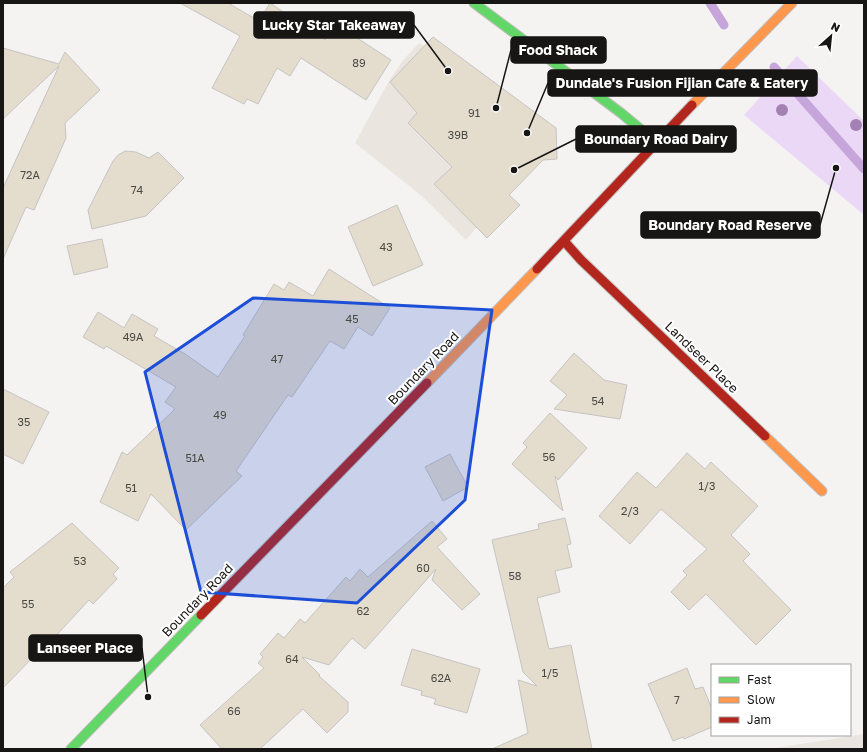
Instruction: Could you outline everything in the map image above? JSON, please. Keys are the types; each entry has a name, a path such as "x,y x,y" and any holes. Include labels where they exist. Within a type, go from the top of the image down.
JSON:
{"main road":[{"path":"474,3 622,113 656,142"},
{"name":"Boundary Road","path":"71,749 564,241 656,142 792,3"},
{"name":"Landseer Place","path":"564,241 822,491"}],"highlighted area":[{"path":"253,298 492,310 465,500 357,603 201,592 145,372"}],"shaded area":[{"path":"419,43 425,46 539,136 477,227 466,240 423,197 355,143 390,79 404,59"},
{"path":"797,56 864,121 864,215 744,115"},
{"path":"864,734 864,749 769,749"}],"building":[{"path":"180,3 228,3 259,21 270,3 325,40 334,23 391,60 366,100 301,58 290,76 277,68 258,104 247,99 244,104 212,88 240,36"},
{"path":"433,37 556,128 557,159 543,160 509,195 520,205 487,238 434,184 452,167 408,123 417,113 390,82"},
{"path":"3,48 59,64 65,52 100,90 65,123 66,138 34,210 26,207 3,259 3,188 59,66 3,119"},
{"path":"125,151 136,152 149,158 158,152 184,178 146,216 92,229 88,210 113,161 118,155"},
{"path":"397,205 423,265 373,286 348,227"},
{"path":"102,239 108,267 74,275 67,246"},
{"path":"329,269 390,308 372,336 358,327 344,349 330,341 292,397 288,395 236,471 242,476 186,530 151,494 138,521 100,502 122,452 127,455 175,409 165,402 176,387 106,346 104,349 83,337 98,312 124,328 132,314 158,329 154,336 185,354 218,377 245,336 243,335 274,284 284,290 289,282 313,296"},
{"path":"574,353 604,380 627,385 620,419 554,409 567,395 550,381"},
{"path":"3,389 49,412 23,464 3,454"},
{"path":"550,413 587,448 558,480 555,476 563,511 512,464 527,447 523,443"},
{"path":"687,453 705,469 711,462 758,506 731,535 750,554 743,561 791,610 756,645 706,594 689,610 671,592 687,575 683,571 707,549 661,509 630,544 599,516 637,472 656,488"},
{"path":"450,454 468,487 443,501 425,467"},
{"path":"565,518 571,544 567,545 572,567 555,571 560,592 537,598 549,649 571,645 592,749 492,749 528,733 518,680 537,686 523,672 492,540 539,529 538,524"},
{"path":"432,521 447,539 437,547 480,594 462,610 432,580 436,569 365,649 352,638 329,665 302,657 320,675 319,676 348,702 348,712 327,733 303,709 260,749 222,749 200,725 264,668 258,663 263,657 260,654 278,633 284,638 300,619 305,623 346,577 350,581 360,569 368,577"},
{"path":"72,523 119,568 113,574 117,579 93,604 89,600 41,652 39,651 3,688 3,588 14,577 10,572"},
{"path":"412,649 480,669 467,713 434,704 436,699 421,695 422,691 401,685"},
{"path":"687,668 695,689 703,687 711,707 711,727 684,739 683,737 673,741 648,684"}],"waterway":[{"path":"710,3 724,25"},
{"path":"774,67 864,169"}],"traffic: fast":[{"path":"474,3 621,113 656,142"},
{"path":"71,749 201,615"}],"traffic: slow":[{"path":"692,105 792,3"},
{"path":"427,383 537,269"},
{"path":"765,436 822,491"}],"traffic: jam":[{"path":"537,269 692,105"},
{"path":"564,241 581,260 765,436"},
{"path":"201,615 427,383"}],"place":[{"name":"Lucky Star Takeaway","path":"448,71"},
{"name":"Food Shack","path":"496,108"},
{"name":"Dundale's Fusion Fijian Cafe & Eatery","path":"527,133"},
{"name":"Boundary Road Reserve","path":"836,168"},
{"name":"Boundary Road Dairy","path":"514,170"},
{"name":"Lanseer Place","path":"148,697"}]}
